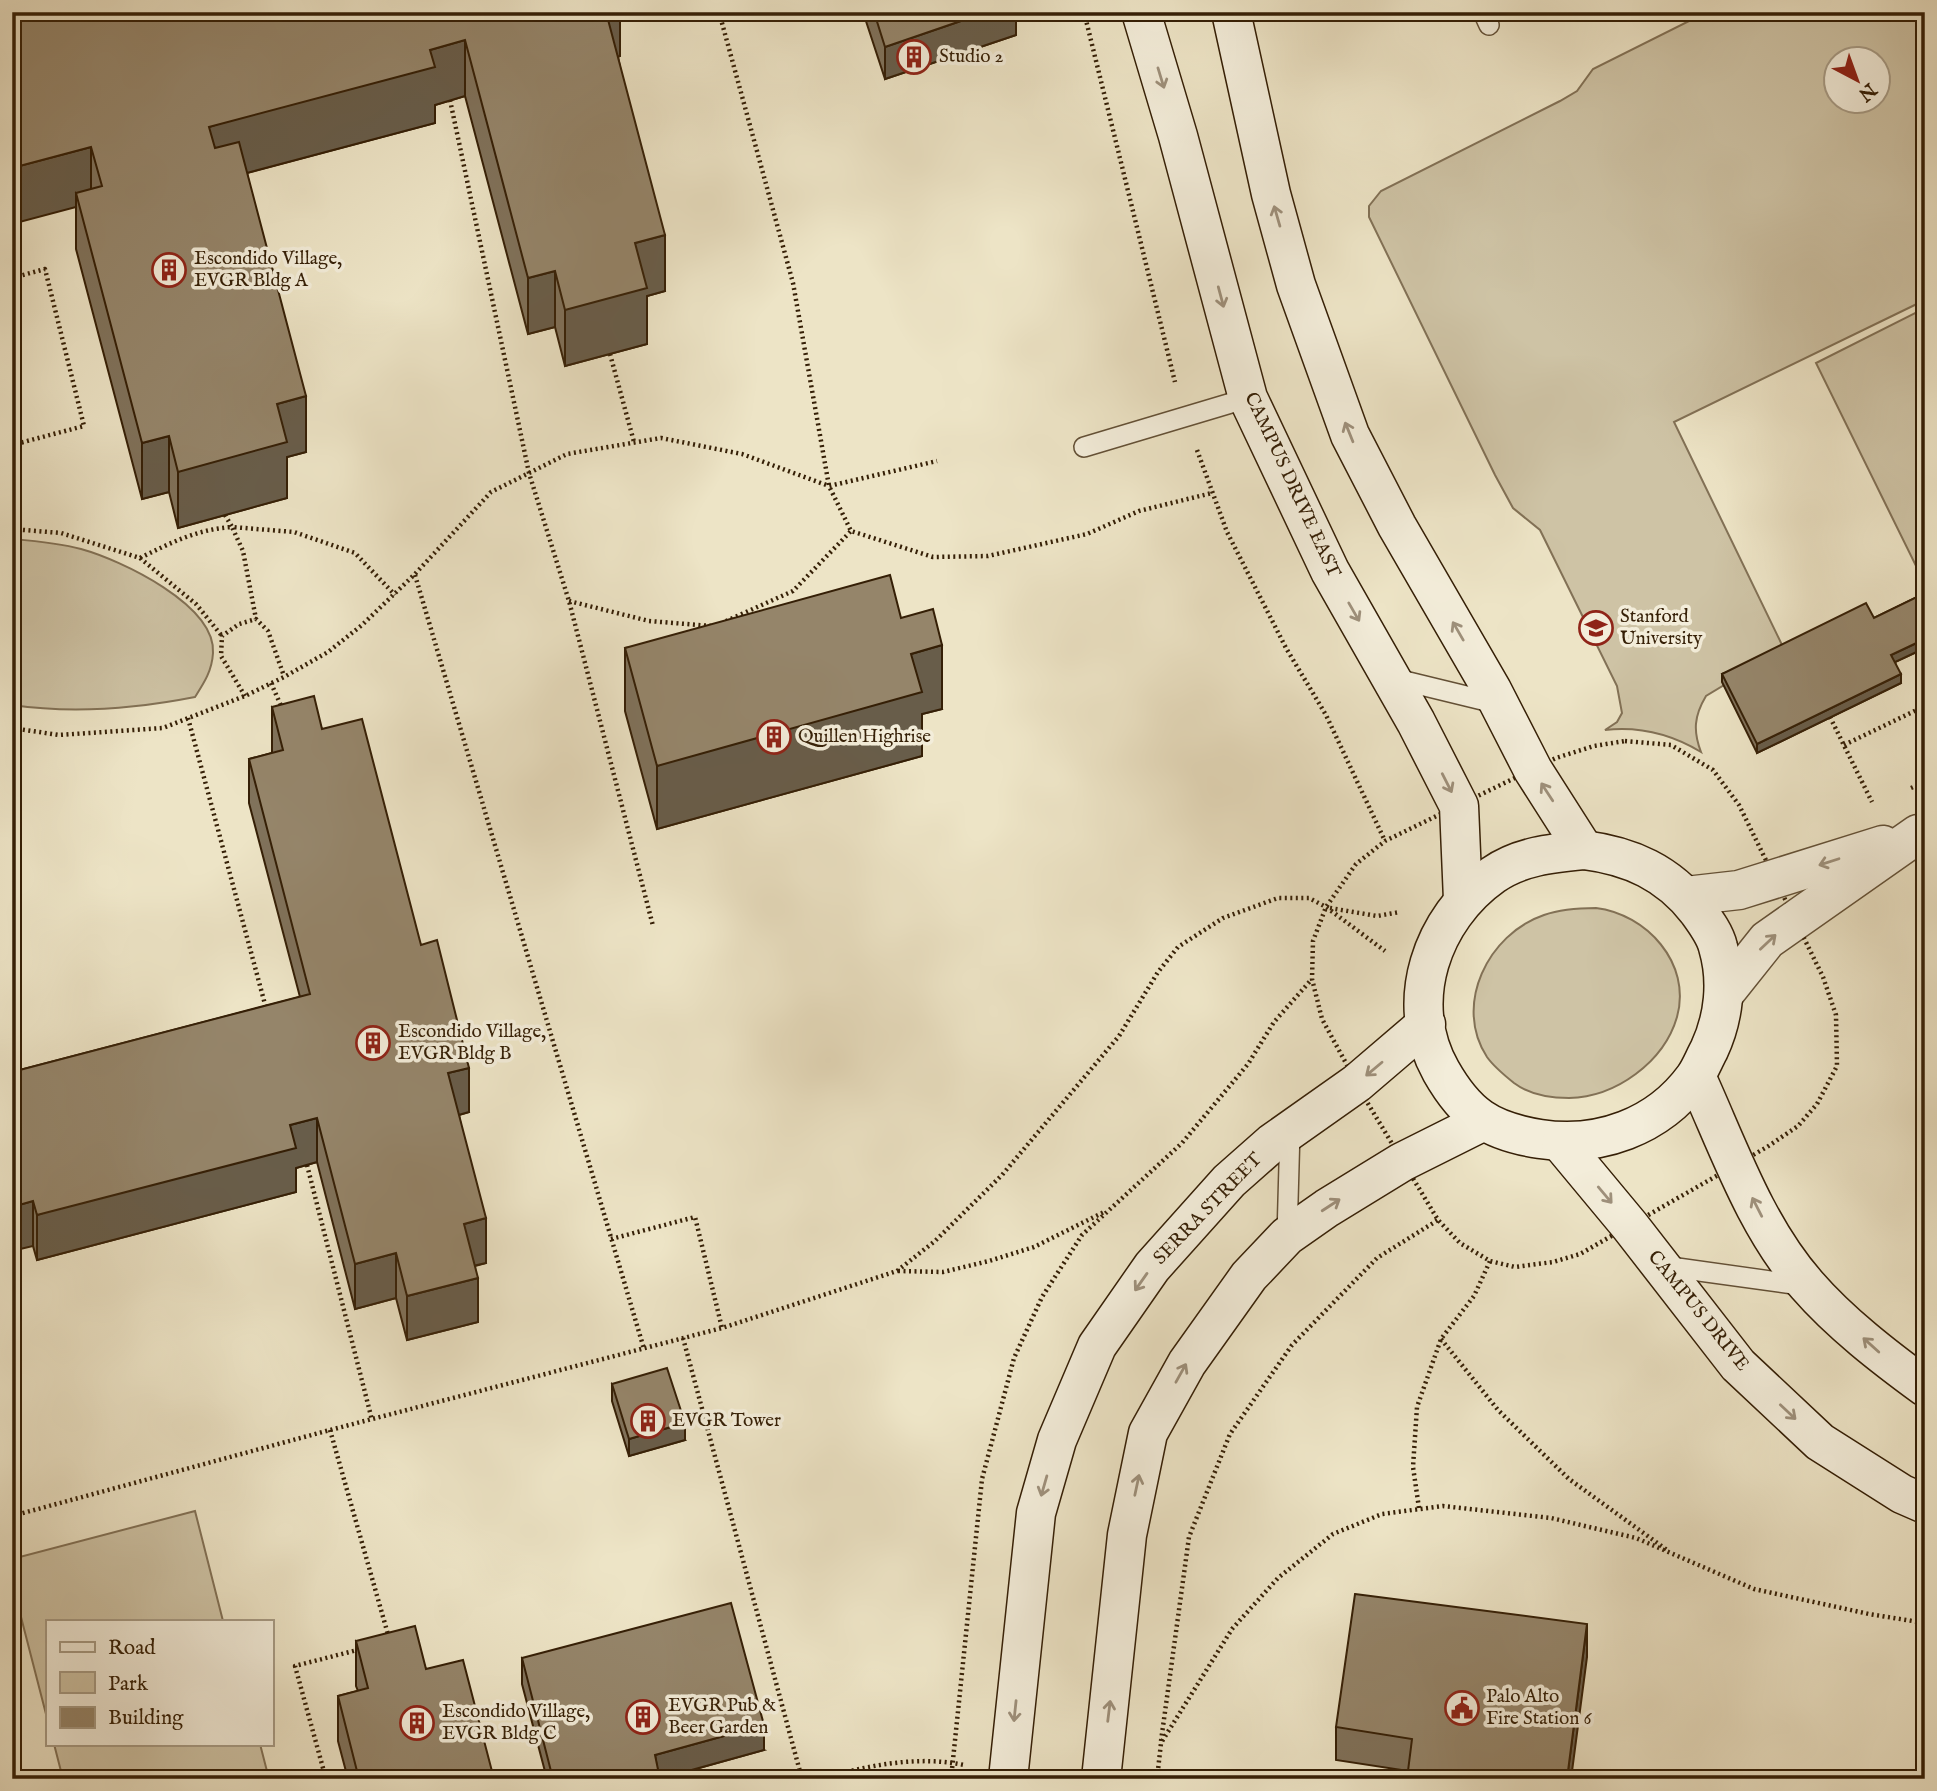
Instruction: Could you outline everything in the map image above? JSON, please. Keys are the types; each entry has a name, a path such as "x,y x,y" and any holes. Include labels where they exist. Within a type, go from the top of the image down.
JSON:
{"street":[{"name":"CAMPUS DRIVE EAST","path":"1141,12 1178,136 1248,398 1330,571 1459,806 1463,900"},
{"path":"1231,12 1271,194 1293,272 1350,435 1397,526 1500,705 1532,770 1584,850"},
{"path":"1686,896 1740,890 1921,832"},
{"path":"1724,994 1767,940 1921,832"},
{"path":"1584,850 1612,854 1639,863 1664,877 1686,896 1704,919 1718,946 1724,994 1716,1033 1696,1076 1678,1097 1658,1115 1617,1135 1561,1143 1526,1137 1482,1122 1454,1094 1436,1063 1425,1008 1430,961 1442,929 1463,900 1495,873 1537,855 1584,850"},
{"name":"SERRA STREET","path":"991,1773 1037,1513 1057,1440 1097,1346 1152,1267 1229,1181 1272,1143 1357,1083 1425,1008"},
{"path":"1696,1076 1758,1212 1792,1266 1808,1286 1877,1351 1925,1387"},
{"path":"1101,1779 1127,1535 1148,1433 1187,1363 1249,1276 1287,1236 1402,1161 1482,1122"},
{"name":"CAMPUS DRIVE","path":"1561,1143 1738,1365 1820,1442 1902,1494 1925,1504"}],"lane":[{"path":"1084,447 1248,398"},
{"path":"1391,678 1500,705"},
{"path":"1287,1236 1290,1130"},
{"path":"1660,1265 1808,1286"}],"path":[{"path":"719,12 793,283 829,486 850,531 933,557 988,556 1087,534 1139,511 1212,493"},
{"path":"1084,12 1178,394"},
{"path":"450,100 529,473 569,601 653,926"},
{"path":"12,278 45,269 84,426 12,445"},
{"path":"610,354 634,442"},
{"path":"12,727 60,735 163,728 245,696 284,677 328,652 362,625 415,574 491,492 567,454 661,438 742,454 829,486 937,461"},
{"path":"1193,439 1227,532 1286,648 1326,715 1385,841"},
{"path":"225,515 243,551 256,619 268,631 284,677"},
{"path":"140,558 181,538 212,528 293,532 355,553 395,594"},
{"path":"12,529 61,534 140,558 196,604 222,636 221,656 245,696"},
{"path":"569,601 649,621 715,626 793,591 850,531"},
{"path":"415,574 644,1349"},
{"path":"222,636 239,624 256,619"},
{"path":"271,683 287,718"},
{"path":"1844,745 1925,706"},
{"path":"1830,717 1874,806"},
{"path":"188,718 270,1021"},
{"path":"1556,758 1594,746 1625,741 1671,745 1713,770 1739,805 1763,853"},
{"path":"1345,1061 1322,1019 1312,979 1313,940 1326,907 1356,864 1385,841 1434,818"},
{"path":"897,1271 935,1241 1002,1175 1119,1036 1158,972 1178,947 1223,918 1279,898 1309,898 1326,907 1384,950 1425,1008"},
{"path":"1326,907 1377,916 1463,900"},
{"path":"1753,1153 1798,1126 1817,1104 1837,1066 1836,1016 1823,978 1805,944"},
{"path":"307,1165 372,1420"},
{"path":"1653,1212 1719,1173"},
{"path":"1414,1181 1438,1220 1460,1242 1490,1261 1515,1267 1553,1262 1580,1254 1608,1237"},
{"path":"12,1516 722,1328 897,1271 943,1272 989,1261 1034,1247 1110,1209"},
{"path":"611,1239 695,1217 722,1328"},
{"path":"1157,1779 1189,1537 1230,1434 1292,1345 1377,1258 1438,1220"},
{"path":"1419,1508 1413,1467 1417,1406 1441,1339 1474,1296 1490,1261"},
{"path":"684,1338 802,1779"},
{"path":"1441,1339 1498,1410 1569,1479 1675,1556"},
{"path":"330,1430 390,1642"},
{"path":"1161,1743 1231,1629 1278,1578 1334,1534 1382,1514 1419,1508 1443,1506 1552,1518 1636,1538 1754,1589 1925,1623"},
{"path":"326,1779 295,1666 363,1648"},
{"path":"820,1779 863,1767 917,1762 953,1763 991,1773"},
{"path":"951,1779 953,1763"}],"green space":[{"path":"1707,12 1925,12 1925,300 1674,422 1784,649 1706,696 1696,724 1701,752 1678,740 1643,730 1605,730 1617,722 1622,713 1617,686 1540,530 1513,508 1495,475 1369,217 1369,206 1381,191 1577,91 1593,69"},
{"path":"1925,308 1925,572 1920,574 1816,363"},
{"path":"12,539 64,545 98,555 141,574 183,602 199,618 210,635 213,653 209,671 195,697 104,709 12,705"},
{"path":"1596,908 1632,920 1648,931 1661,945 1678,978 1680,997 1677,1017 1671,1033 1650,1062 1620,1084 1587,1096 1569,1098 1533,1093 1514,1083 1487,1057 1477,1037 1475,994 1492,955 1524,924 1557,911"},
{"path":"195,1511 223,1620 46,1620 46,1714 12,1582 12,1559"},
{"path":"55,1746 261,1746 269,1779 63,1779"}],"building":[{"name":"Escondido Village, EVGR Bldg A","path":"12,12 606,12 665,235 635,243 647,288 565,310 555,271 528,278 465,40 430,50 435,67 209,127 215,148 239,142 306,396 277,404 287,442 178,472 169,436 142,443 76,193 102,186 91,147 12,168"},
{"path":"874,12 987,12 885,47"},
{"path":"890,575 901,618 933,609 942,645 911,654 922,692 657,766 625,648"},
{"path":"1925,593 1925,639 1891,655 1901,674 1757,744 1722,674 1866,603 1874,618"},
{"name":"Escondido Village, EVGR Bldg B","path":"314,696 322,729 362,719 421,945 437,940 469,1068 448,1073 486,1218 464,1224 478,1278 407,1296 396,1253 355,1264 317,1118 290,1125 296,1148 37,1215 33,1201 12,1207 12,1072 310,994 249,759 283,750 272,707"},
{"name":"EVGR Tower","path":"667,1368 685,1423 629,1439 612,1384"},
{"name":"Palo Alto Fire Station 6","path":"1355,1594 1587,1624 1567,1779 1407,1779 1412,1739 1336,1727"},
{"name":"EVGR Pub & Beer Garden","path":"731,1603 764,1725 655,1755 660,1779 581,1779 580,1774 553,1779 522,1658"},
{"name":"Escondido Village, EVGR Bldg C","path":"415,1626 426,1669 463,1660 494,1779 359,1779 338,1696 368,1688 356,1641"}],"place":[{"name":"Studio 2","path":"914,57"},
{"name":"Escondido Village, EVGR Bldg A","path":"169,270"},
{"name":"Stanford University","path":"1596,628"},
{"name":"Quillen Highrise","path":"774,737"},
{"name":"Escondido Village, EVGR Bldg B","path":"373,1043"},
{"name":"EVGR Tower","path":"648,1421"},
{"name":"Palo Alto Fire Station 6","path":"1462,1708"},
{"name":"EVGR Pub & Beer Garden","path":"643,1717"},
{"name":"Escondido Village, EVGR Bldg C","path":"417,1723"}]}
